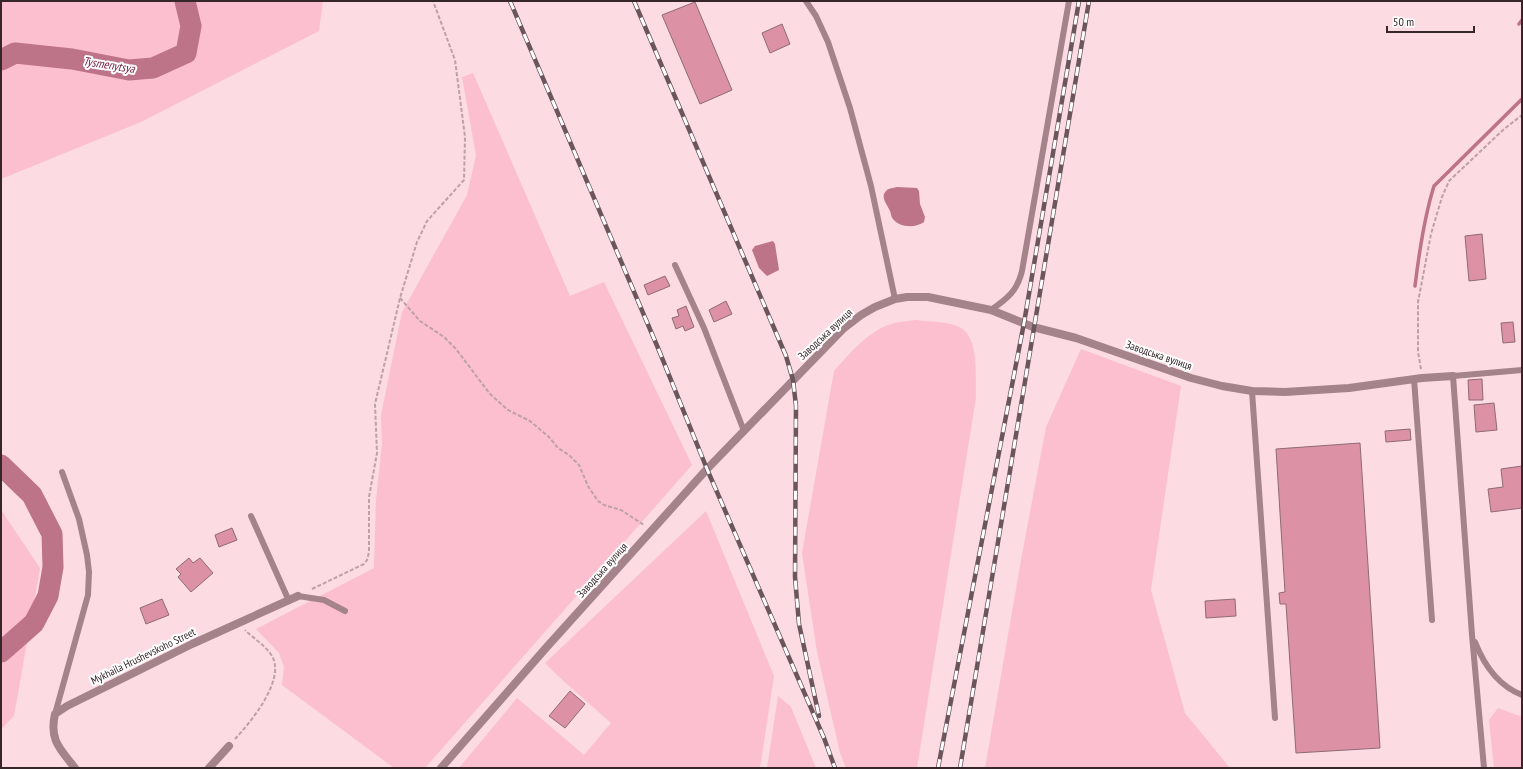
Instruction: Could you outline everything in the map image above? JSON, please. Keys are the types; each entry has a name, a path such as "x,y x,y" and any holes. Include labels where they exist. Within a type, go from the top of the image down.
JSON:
{"street":[{"name":"Заводська вулиця","path":"441,768 545,649 707,469 844,328 861,315 875,307 895,299 907,297 928,297 991,310 1033,327 1076,338 1191,378 1222,386 1252,391 1293,392 1349,388 1418,378 1453,376"},
{"name":"Mykhaila Hrushevskoho Street","path":"55,714 67,706 178,650 298,596"},
{"path":"55,714 52,725 53,736 60,749 75,768"},
{"path":"209,768 229,746"}],"lane":[{"path":"806,1 816,16 828,42 850,108 871,186 895,299"},
{"path":"991,310 1008,298 1015,289 1021,276 1069,1"},
{"path":"675,265 704,328 744,431"},
{"path":"1484,768 1472,635 1453,376 1522,370"},
{"path":"1418,378 1432,620"},
{"path":"1252,391 1275,718"},
{"path":"55,714 88,595 89,572 79,519 62,472"},
{"path":"251,516 289,600"},
{"path":"298,596 324,600 345,611"},
{"path":"1472,635 1478,651 1498,680 1522,695"}],"path":[{"path":"298,596 364,564 367,560 369,552 370,497 377,453 375,404 400,298 417,242 427,221 464,180 465,137 455,60 433,1"},
{"path":"1418,378 1418,302 1430,234 1442,197 1449,181 1503,130 1522,115"},
{"path":"400,298 420,321 444,337 456,349 494,398 508,410 530,421 549,437 558,448 579,464 588,486 604,506 621,510 638,520 652,531"},
{"path":"229,746 260,710 273,682 275,670 275,663 268,651 238,623"}],"shaded area":[{"path":"1,1 323,1 319,31 141,122 1,179"},
{"path":"473,73 570,296 604,282 692,465 425,768 394,768 282,685 284,667 279,653 256,629 374,568 376,500 382,444 381,415 402,312 467,195 476,155 462,77"},
{"path":"897,187 917,188 919,191 920,204 925,217 924,222 913,226 908,226 896,222 892,218 885,201 884,193 887,190"},
{"path":"773,241 775,244 779,270 767,276 759,268 752,250 755,246"},
{"path":"916,320 954,325 966,332 970,339 975,358 976,397 917,768 846,768 840,753 817,652 802,553 834,371 873,333 888,325"},
{"path":"1081,349 1181,386 1151,590 1185,713 1230,768 985,768 1046,427"},
{"path":"1,510 40,568 14,716 1,729"},
{"path":"706,511 774,676 760,768 459,768 517,698 584,755 611,723 545,663"},
{"path":"778,696 791,707 816,768 767,768"},
{"path":"1498,708 1522,717 1522,768 1494,768 1489,720"}],"building":[{"path":"695,2 732,90 700,104 662,15"},
{"path":"782,24 790,44 770,53 762,33"},
{"path":"1482,234 1486,279 1469,281 1465,236"},
{"path":"665,276 670,286 648,295 644,285"},
{"path":"726,301 732,314 714,322 709,310"},
{"path":"686,306 694,327 685,331 683,326 676,329 672,318 679,316 677,310"},
{"path":"1513,322 1515,342 1503,343 1501,323"},
{"path":"1482,379 1483,400 1469,400 1468,380"},
{"path":"1494,403 1497,430 1476,432 1474,405"},
{"path":"1410,429 1411,440 1386,442 1385,431"},
{"path":"1360,443 1380,748 1296,753 1286,604 1280,604 1279,593 1285,592 1276,449"},
{"path":"1522,466 1522,508 1491,512 1488,489 1503,487 1501,469"},
{"path":"232,528 237,540 219,547 215,535"},
{"path":"189,558 193,563 200,558 213,573 191,592 178,577 181,574 176,569"},
{"path":"162,599 169,615 146,624 140,608"},
{"path":"1235,599 1236,616 1206,618 1205,601"},
{"path":"570,691 585,704 565,728 549,716"}],"waterway":[{"name":"Tysmenytsya","path":"1,60 15,53 72,59 129,70 153,68 186,53 191,26 185,1"},
{"path":"1519,24 1522,20"},
{"path":"1415,286 1422,236 1427,210 1434,186 1522,99"},
{"name":"Tysmenytsya","path":"1,465 32,495 52,534 53,567 48,596 34,623 1,652"}],"railway":[{"path":"510,1 658,348 707,469 824,738 835,768"},
{"path":"634,1 786,356 793,380 796,406 795,577 799,624 819,716"},
{"path":"938,768 1024,323 1079,1"},
{"path":"960,768 1089,1"}]}
